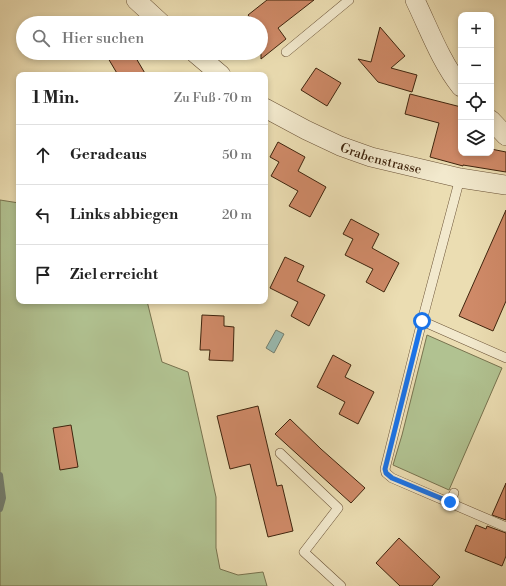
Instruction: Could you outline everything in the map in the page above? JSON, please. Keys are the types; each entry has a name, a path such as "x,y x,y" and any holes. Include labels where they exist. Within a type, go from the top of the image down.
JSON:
{"street":[{"path":"136,0 153,16"},
{"path":"415,0 442,56 458,84"},
{"path":"203,60 217,72"},
{"name":"Grabenstrasse","path":"268,110 340,146 371,157 460,178 506,185"},
{"path":"494,123 506,136"}],"lane":[{"path":"286,52 349,0"},
{"path":"460,178 385,469 386,473 392,478 506,527"},
{"path":"422,321 506,358"},
{"path":"280,453 338,508 304,552 341,586"},
{"path":"450,502 454,493"}],"green space":[{"path":"0,200 16,203 16,304 148,304 162,362 188,372 216,497 216,548 220,569 238,575 263,572 267,586 0,586"},
{"path":"427,335 502,368 449,490 393,465"}],"water":[{"path":"276,330 284,334 274,353 266,348"}],"building":[{"path":"267,0 314,0 278,28 286,39 268,53 268,16 248,15"},
{"path":"380,27 405,56 391,68 417,75 412,92 378,82 358,59 371,62"},
{"path":"109,60 137,60 144,72 116,72"},
{"path":"316,68 341,83 327,106 301,90"},
{"path":"410,94 458,106 458,156 494,156 494,150 506,152 506,172 463,166 430,157 439,123 405,114"},
{"path":"278,142 305,157 298,171 326,187 310,217 289,206 298,191 271,176 279,162 270,157"},
{"path":"506,210 506,301 493,331 459,316"},
{"path":"351,219 379,234 372,248 399,263 384,292 366,282 373,269 345,255 353,239 343,234"},
{"path":"285,257 304,266 297,281 325,295 309,326 291,316 298,302 270,288"},
{"path":"202,315 224,316 224,326 234,327 233,361 209,360 210,350 200,350"},
{"path":"333,355 351,365 345,377 374,392 358,424 339,414 345,402 317,387"},
{"path":"258,406 277,486 282,485 293,531 268,537 250,464 230,469 217,416"},
{"path":"290,419 365,488 351,503 275,434"},
{"path":"71,425 78,467 60,470 53,428"},
{"path":"506,483 506,520 492,515"},
{"path":"476,525 486,529 487,526 506,533 506,556 502,566 465,551"},
{"path":"399,538 440,577 432,586 400,586 376,563"}],"waterway":[{"path":"0,475 3,498 0,509"}],"route":[{"path":"422,321 385,469 388,476 450,502"}]}
